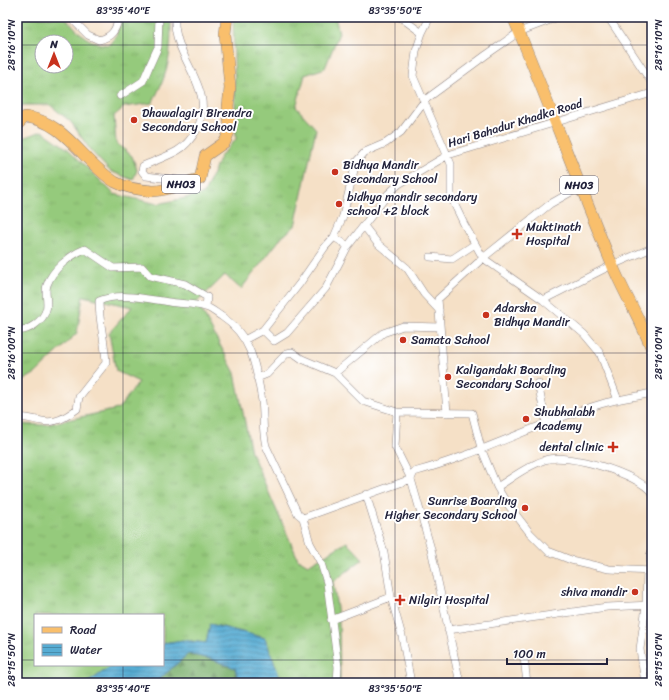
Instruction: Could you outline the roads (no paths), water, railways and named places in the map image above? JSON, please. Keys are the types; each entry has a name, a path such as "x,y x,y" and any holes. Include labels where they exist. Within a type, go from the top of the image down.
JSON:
{"main road":[{"name":"NH03","path":"17,125 25,117 43,121 70,140 113,181 122,185 153,191 167,190 188,181 200,178 205,156 225,142 230,129 228,106 230,88 225,34 227,17"},
{"name":"NH03","path":"513,17 612,265 652,350"}],"street":[{"path":"70,17 88,35 99,40 109,37 118,24 119,17"},
{"path":"120,96 143,81 150,68 158,47 159,17"},
{"path":"175,17 174,28 178,42 203,95 203,113 192,139 177,151 143,166 142,171 146,176 188,181"},
{"path":"400,17 422,33"},
{"path":"430,17 422,33 414,64 413,76 452,164 452,197 475,244 483,258 542,300 584,334 600,353 618,400"},
{"path":"246,339 263,330 334,237 343,216 356,162 364,152 386,143 401,132 424,100 519,32 558,17"},
{"path":"608,17 652,83"},
{"name":"Hari Bahadur Khadka Road","path":"263,330 274,341 288,332 326,288 348,246 388,194 399,184 448,155 555,121 652,93"},
{"path":"447,413 438,299 483,258 550,204 580,187"},
{"path":"364,226 378,244 407,268 424,294 439,310"},
{"path":"334,237 348,246"},
{"path":"430,257 452,259 475,244"},
{"path":"542,300 612,265 652,248"},
{"path":"17,330 30,328 40,320 46,310 46,287 49,280 55,271 70,258 85,249 113,268 142,267 150,276 185,284 207,297 206,307"},
{"path":"17,418 29,418 54,422 64,418 77,409 79,397 106,363 105,342 99,319 100,301 108,298 127,297 206,307 233,324 246,339 252,355 264,421 263,434 293,504 298,514 303,518 310,543 321,563 327,583 338,667 337,683"},
{"path":"335,373 383,333 403,326 440,327"},
{"path":"257,378 267,374 287,354 292,352 302,359 335,373 357,392 363,401 397,412 472,413 481,448 497,487 506,502 530,533 548,551 571,560 609,569 650,571"},
{"path":"538,383 546,423"},
{"path":"303,518 411,479 414,472 447,463 546,423 602,404 652,393"},
{"path":"397,412 395,447 411,479 431,549 460,683"},
{"path":"497,487 542,461 558,458 592,463 636,481 649,489 652,493"},
{"path":"366,494 384,552 390,597 402,636 411,683"},
{"path":"645,683 640,649 649,605 650,555 652,551"},
{"path":"331,620 390,597"},
{"path":"448,630 607,607 649,605"},
{"path":"524,658 528,683"}],"water":[{"path":"210,624 265,638 282,683 239,683 235,668 211,659 188,654 155,683 87,683 112,666 164,666 164,643 183,640 206,643"}],"place":[{"name":"Dhawalagiri Birendra Secondary School","path":"134,120"},
{"name":"Bidhya Mandir Secondary School","path":"335,172"},
{"name":"bidhya mandir secondary school +2 block","path":"339,204"},
{"name":"Muktinath Hospital","path":"517,234"},
{"name":"Adarsha Bidhya Mandir","path":"486,315"},
{"name":"Samata School","path":"403,340"},
{"name":"Kaligandaki Boarding Secondary School","path":"448,377"},
{"name":"Shubhalabh Academy","path":"526,419"},
{"name":"dental clinic","path":"613,447"},
{"name":"Sunrise Boarding Higher Secondary School","path":"525,508"},
{"name":"shiva mandir","path":"635,592"},
{"name":"Nilgiri Hospital","path":"400,600"}]}
